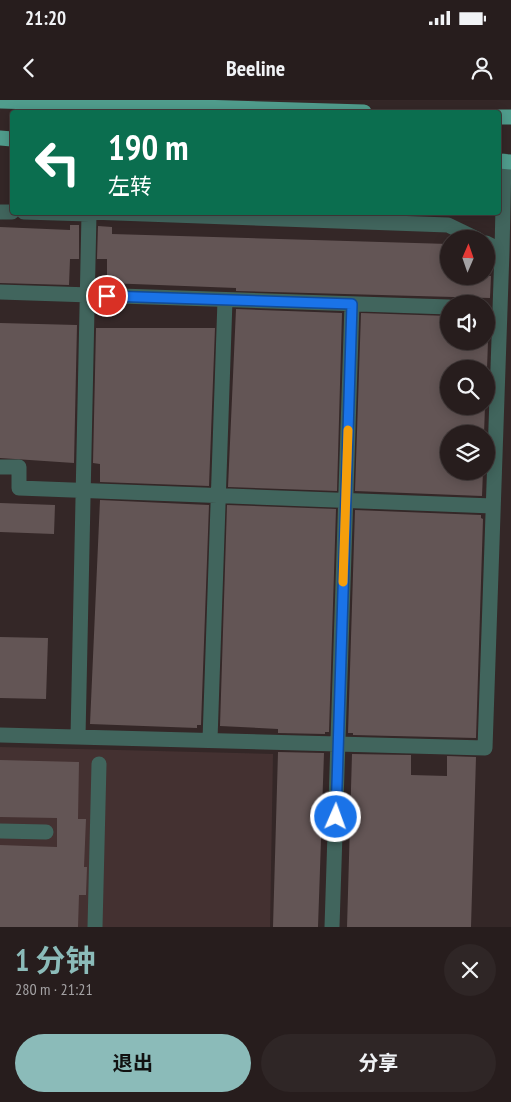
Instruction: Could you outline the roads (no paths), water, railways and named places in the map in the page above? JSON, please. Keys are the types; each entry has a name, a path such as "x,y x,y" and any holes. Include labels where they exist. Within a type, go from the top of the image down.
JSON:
{"main road":[{"path":"0,101 298,110"}],"lane":[{"path":"495,296 502,251 505,161"},
{"path":"78,736 89,215"},
{"path":"149,215 448,225 458,230"},
{"path":"495,248 502,251"},
{"path":"0,292 440,307"},
{"path":"210,740 225,300"},
{"path":"332,927 352,304"},
{"path":"0,735 484,748 493,506 493,350"},
{"path":"0,467 18,468 19,488 493,506"},
{"path":"95,927 99,764"},
{"path":"0,831 46,832"}]}
